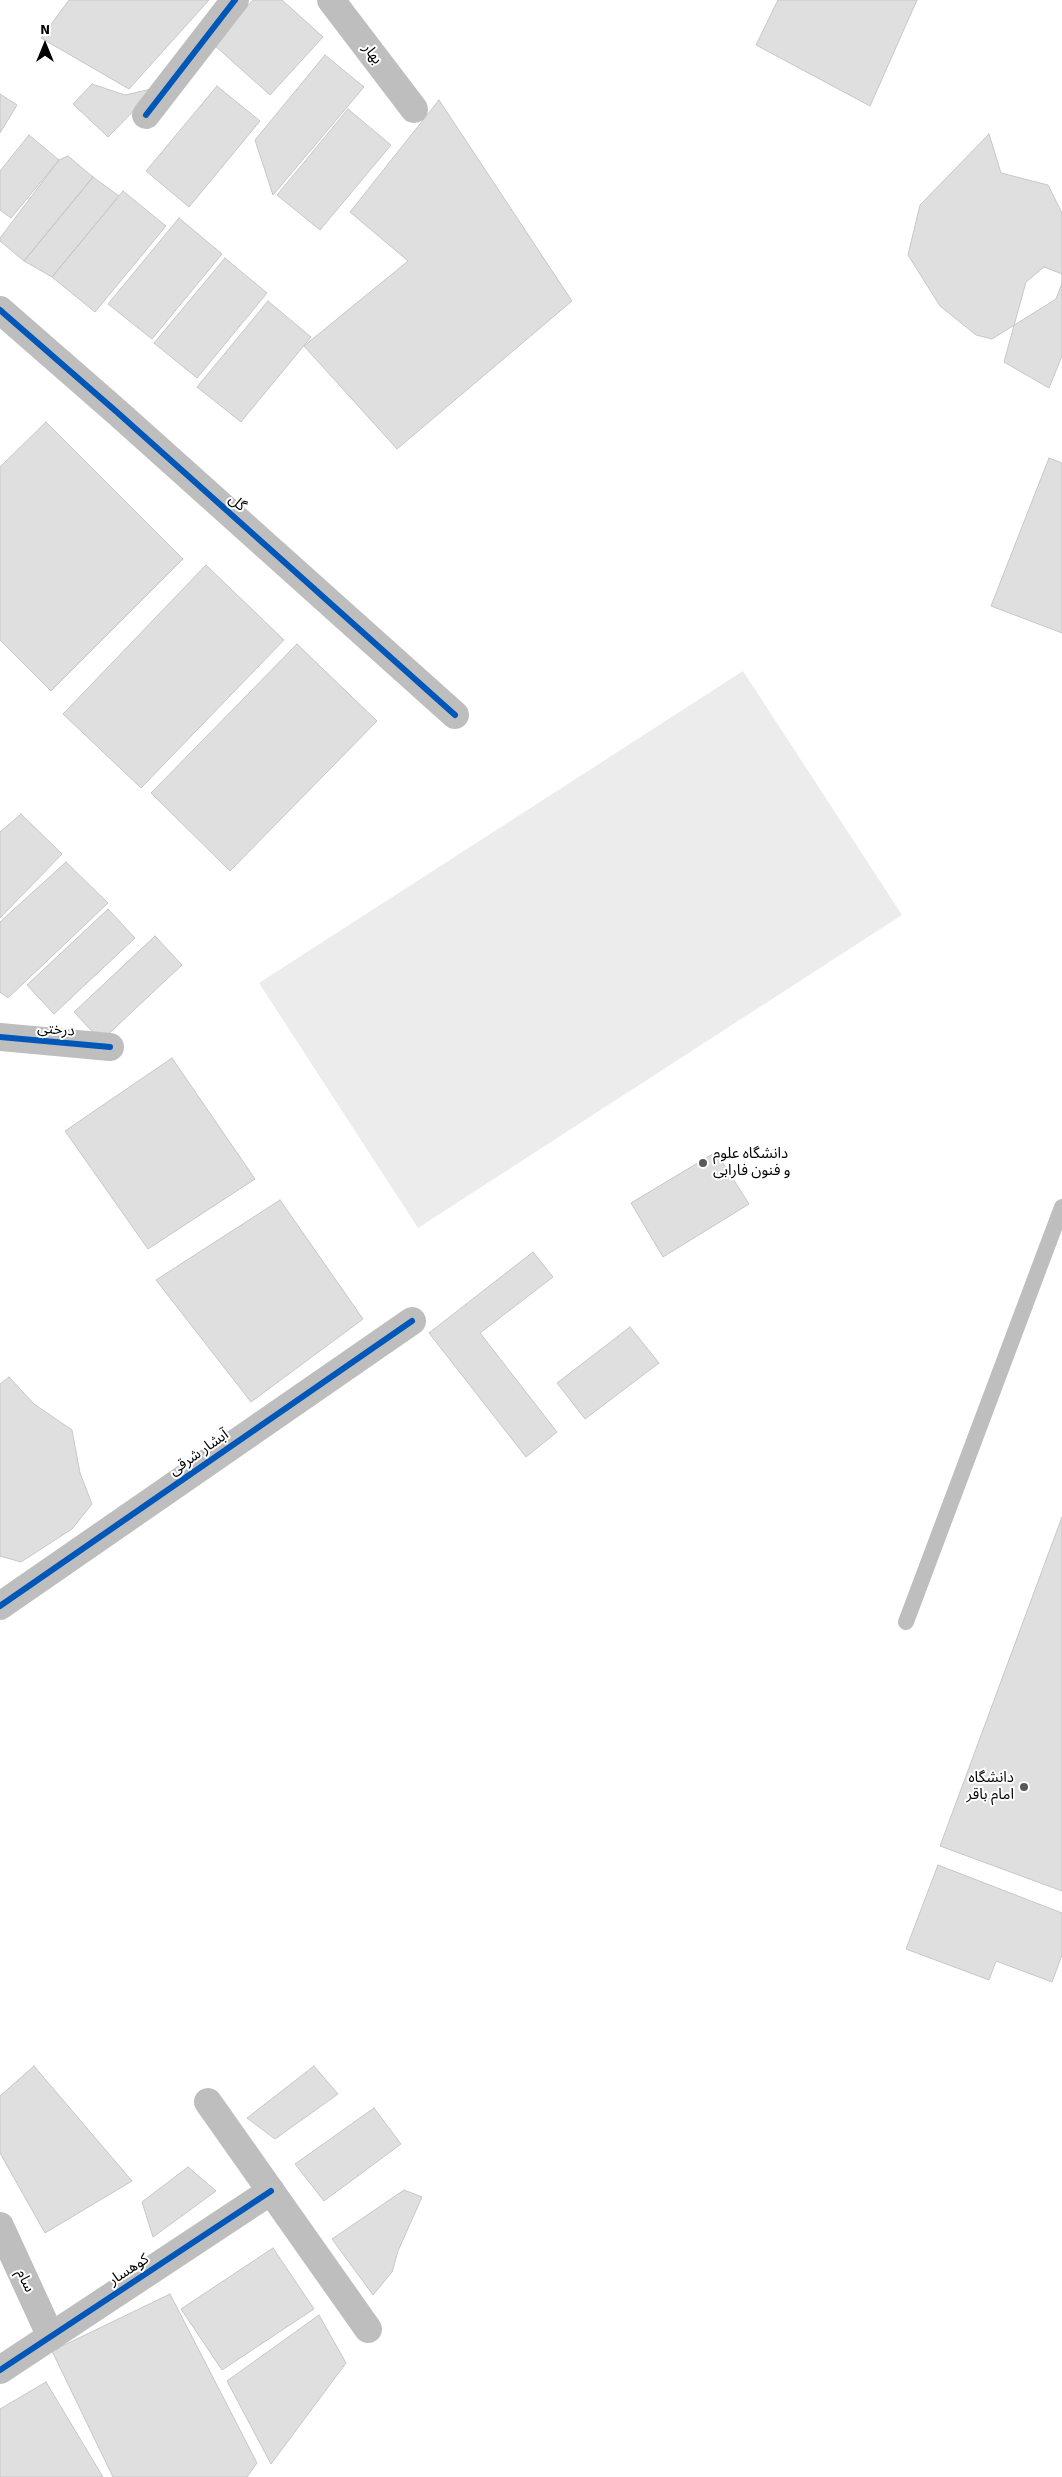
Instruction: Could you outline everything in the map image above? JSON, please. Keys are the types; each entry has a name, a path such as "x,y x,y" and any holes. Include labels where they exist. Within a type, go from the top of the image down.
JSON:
{"street":[{"path":"146,115 235,0"},
{"name":"بهار","path":"331,0 414,109"},
{"name":"گل","path":"0,310 118,412 455,715"},
{"name":"درختی","path":"0,1037 110,1047"},
{"name":"آبشار شرقی","path":"0,1606 412,1321"},
{"path":"208,2102 368,2329"},
{"name":"کوهسار","path":"0,2370 272,2192"},
{"name":"سام","path":"0,2226 51,2337"}],"lane":[{"path":"906,1622 1062,1207"}],"shaded area":[{"path":"743,671 902,915 418,1228 259,983"}],"building":[{"path":"69,0 209,0 129,89 41,38"},
{"path":"253,0 282,0 323,37 270,95 213,44"},
{"path":"778,0 917,0 870,106 756,45"},
{"path":"325,55 364,87 273,195 255,140"},
{"path":"92,84 125,95 156,88 108,137 73,104"},
{"path":"217,86 260,121 189,207 146,171"},
{"path":"0,94 17,105 0,133"},
{"path":"439,100 572,301 397,449 304,346 408,261 350,212"},
{"path":"348,109 391,145 320,230 277,195"},
{"path":"989,134 1001,173 1048,185 1062,213 1062,283 1056,299 992,339 976,335 940,306 908,255 920,205"},
{"path":"29,135 59,160 11,218 0,210 0,171"},
{"path":"68,156 93,177 24,261 0,241 0,238 59,160"},
{"path":"93,177 119,196 52,277 24,261"},
{"path":"123,191 166,226 95,312 52,277"},
{"path":"179,218 222,254 152,339 108,304"},
{"path":"225,258 267,293 197,378 154,343"},
{"path":"1044,267 1062,274 1062,356 1049,388 1004,362 1026,282"},
{"path":"268,301 311,337 241,422 197,387"},
{"path":"46,422 183,559 51,691 0,640 0,467"},
{"path":"1049,458 1062,463 1062,633 991,606"},
{"path":"206,565 284,640 141,788 63,714"},
{"path":"297,644 377,721 230,871 151,793"},
{"path":"21,814 62,854 0,918 0,832"},
{"path":"66,862 108,903 8,998 0,992 0,922"},
{"path":"108,909 135,938 54,1014 27,985"},
{"path":"155,936 182,965 101,1041 74,1012"},
{"path":"172,1058 255,1179 148,1249 65,1131"},
{"path":"716,1152 749,1204 663,1257 631,1203"},
{"path":"280,1200 363,1319 251,1402 156,1280"},
{"path":"533,1252 553,1277 480,1333 557,1432 526,1457 429,1333"},
{"path":"630,1327 659,1363 585,1419 557,1383"},
{"path":"9,1377 34,1404 72,1430 80,1473 92,1504 72,1529 21,1562 0,1556 0,1384"},
{"path":"1062,1517 1062,1891 940,1846"},
{"path":"938,1865 1062,1913 1062,1955 1052,1982 996,1961 989,1980 906,1949"},
{"path":"34,2066 132,2181 45,2233 0,2153 0,2096"},
{"path":"314,2066 338,2094 275,2139 247,2118"},
{"path":"374,2108 401,2144 324,2201 295,2164"},
{"path":"188,2167 216,2191 153,2237 142,2202"},
{"path":"404,2190 422,2197 398,2251 392,2272 373,2295 332,2239"},
{"path":"273,2248 314,2309 222,2370 181,2309"},
{"path":"170,2294 257,2463 247,2477 113,2477 52,2351"},
{"path":"319,2315 346,2363 271,2464 227,2381"},
{"path":"46,2382 103,2477 0,2477 0,2409"}],"cycle path":[{"path":"146,115 235,0"},
{"path":"0,310 118,413 455,715"},
{"path":"0,1037 110,1047"},
{"path":"0,1606 412,1321"},
{"path":"0,2370 271,2191"}],"place":[{"name":"دانشگاه علوم و فنون فارابی","path":"703,1163"},
{"name":"دانشگاه امام باقر","path":"1024,1787"}]}
